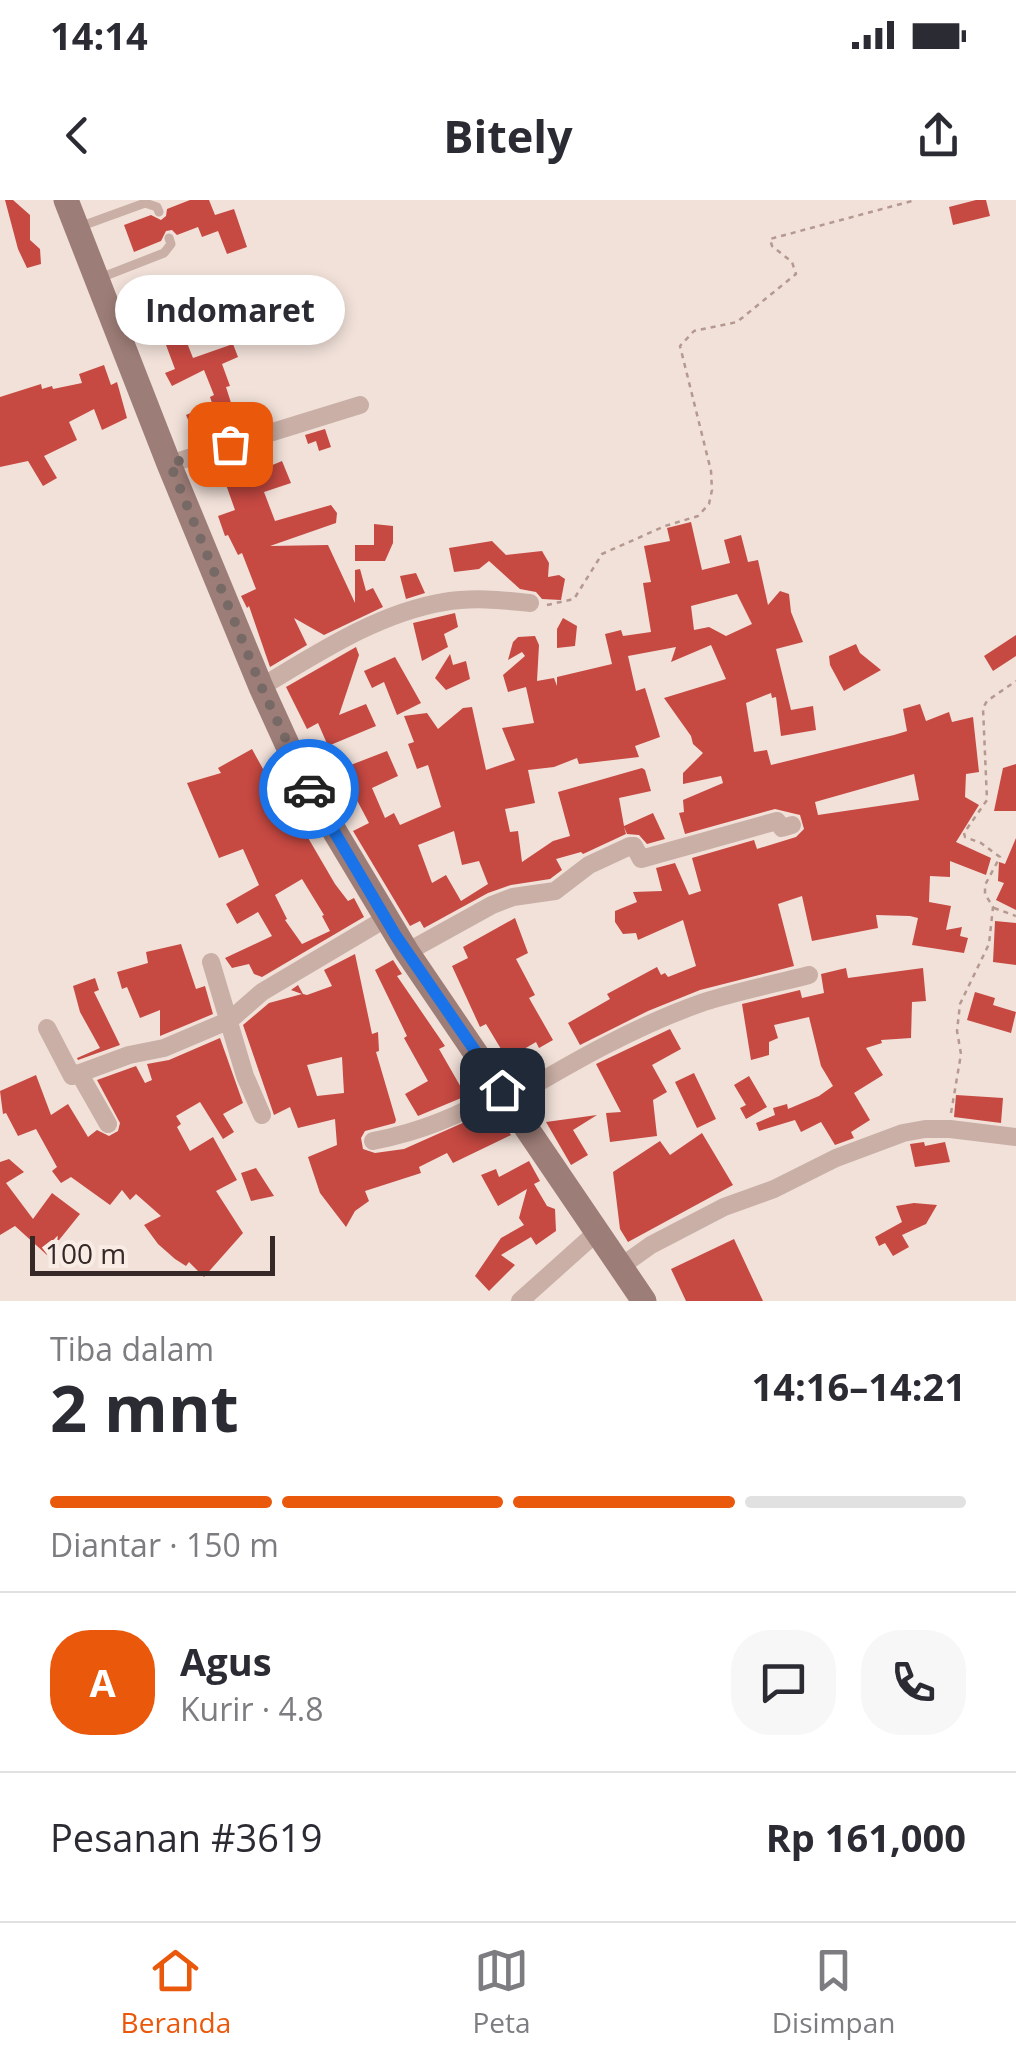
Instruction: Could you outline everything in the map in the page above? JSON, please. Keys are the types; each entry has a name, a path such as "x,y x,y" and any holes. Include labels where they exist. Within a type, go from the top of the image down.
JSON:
{"main road":[{"path":"66,200 170,464 302,778 385,919 644,1301"}],"street":[{"path":"170,464 360,405"},
{"path":"261,686 342,639 391,617 443,602 486,599 530,603"},
{"path":"407,952 492,905 513,897 555,891 590,866 630,846 634,846 641,859 729,837 753,826 777,821 782,828 792,824"},
{"path":"48,1028 72,1076 164,1048 230,1020 262,992 385,919"},
{"path":"211,962 245,1076 262,1115"},
{"path":"372,1141 429,1127 467,1112 642,1027 703,1002 809,975"},
{"path":"80,1074 108,1124"},
{"path":"620,1266 707,1215 814,1167 904,1133 950,1129 1016,1137"},
{"path":"520,1301 597,1232"}],"lane":[{"path":"77,228 145,203 157,207 159,212"},
{"path":"96,279 164,254 171,244 169,238"}],"path":[{"path":"530,603 554,606 574,599 602,554 698,516 709,504 711,471 680,346 694,332 737,322 796,274 792,262 772,246 770,239 912,201"},
{"path":"1016,681 983,708 986,800 964,834 1000,857 985,886 985,894 993,907 1016,916"},
{"path":"950,1129 952,1091 961,1054 960,1004 989,944 993,907"}],"building":[{"path":"5,200 13,200 30,215 30,240 40,249 41,264 27,268"},
{"path":"190,200 209,200 215,215 234,209 247,247 227,254 218,231 202,237 198,227 177,235 166,231 161,241 134,252 124,225 151,215 161,220 167,209"},
{"path":"986,200 990,216 953,225 949,207"},
{"path":"182,330 193,358 233,344 238,357 222,364 232,406 215,412 210,397 214,395 204,370 172,386 165,373 175,369 163,337"},
{"path":"104,365 111,385 117,382 127,418 102,430 94,409 69,422 77,440 44,456 57,478 43,486 28,461 0,467 0,397 41,384 42,389 53,389 82,383 79,374"},
{"path":"209,405 215,421 193,431 186,415"},
{"path":"325,429 331,447 319,451 316,441 308,444 305,435"},
{"path":"256,450 263,469 282,461 291,483 264,492 275,521 331,505 337,513 336,523 270,546 328,545 355,603 355,570 360,569 366,591 373,588 383,607 324,635 294,618 307,645 270,667 249,606 241,596 256,589 242,553 238,555 228,535 225,536 218,516 235,510 224,479 212,483 206,466"},
{"path":"691,522 702,570 730,563 724,540 741,535 748,562 758,560 768,605 780,591 789,594 791,612 803,642 776,649 791,710 813,706 816,730 781,736 776,697 772,698 771,693 746,703 754,752 767,750 771,765 894,735 907,731 903,709 920,704 926,721 949,712 952,722 973,717 979,772 966,774 965,797 979,805 956,842 991,858 986,875 950,861 950,877 930,876 929,902 951,906 946,930 962,927 960,936 968,938 964,953 912,945 918,918 910,916 876,915 878,928 812,941 802,896 778,904 794,966 700,990 580,1045 568,1023 610,999 607,994 657,967 661,975 665,973 668,977 696,966 683,920 638,940 636,933 623,934 615,922 615,911 637,902 633,892 662,891 656,868 675,863 689,895 701,891 692,858 754,840 757,849 796,837 804,829 800,815 775,809 685,834 679,813 684,812 683,800 723,783 721,776 683,784 683,773 703,753 664,698 726,679 711,645 671,662 676,647 628,656 636,691 645,688 660,737 635,746 639,757 579,764 577,758 554,767 528,770 535,803 505,809 510,832 518,831 522,862 553,841 570,836 558,792 642,768 651,791 619,798 624,826 653,813 665,839 647,844 639,835 627,834 624,827 626,834 583,854 556,859 562,870 550,879 488,893 424,928 420,921 410,926 353,831 369,823 351,789 341,792 330,773 387,751 398,776 372,788 385,818 394,813 400,825 441,807 428,765 417,769 408,744 414,742 404,716 427,713 438,729 463,708 472,707 486,770 515,760 502,728 534,723 526,687 508,692 503,675 525,656 522,652 508,660 513,642 518,637 535,636 539,645 537,681 554,678 557,686 557,677 612,664 605,634 621,630 623,636 651,632 643,583 651,582 644,546 670,541 667,528","holes":["737,594 752,624 726,636 709,627 694,630 691,606","914,774 919,800 818,815 815,802","454,831 462,865 479,861 488,884 461,901 446,875 432,883 418,845"]},
{"path":"374,524 393,526 393,543 385,561 355,561 355,545 374,545"},
{"path":"492,541 506,555 542,551 549,563 548,577 559,575 565,579 561,600 542,599 536,592 520,589 489,561 479,569 454,572 449,548"},
{"path":"416,573 425,593 406,599 400,576"},
{"path":"455,613 458,627 444,634 448,647 422,661 413,623"},
{"path":"563,618 577,626 575,646 557,648 557,629"},
{"path":"1016,635 1016,656 993,671 984,656"},
{"path":"856,644 860,653 881,670 844,691 829,656"},
{"path":"356,647 359,655 339,715 366,704 376,726 328,746 318,723 307,729 286,687"},
{"path":"450,654 453,665 466,661 470,679 446,690 435,678"},
{"path":"395,657 421,703 397,715 384,682 372,688 364,671"},
{"path":"252,749 335,884 348,901 354,898 364,917 262,977 254,974 249,964 232,968 225,958 272,936 258,912 237,924 226,904 259,885 243,849 219,858 187,783 221,773 218,768","holes":["302,879 330,931 302,944 285,920 275,895"]},
{"path":"1016,764 1016,811 994,811 1003,768"},
{"path":"1016,838 1016,910 996,900 1004,883 998,881 999,862 1005,864"},
{"path":"515,918 528,953 516,959 535,995 529,998 553,1040 539,1048 536,1042 507,1059 486,1024 480,1027 452,966 468,958 463,947"},
{"path":"995,921 1016,923 1016,965 993,962"},
{"path":"181,944 196,989 205,986 213,1014 160,1036 160,1010 140,1018 127,987 122,989 117,972 148,963 146,952"},
{"path":"355,954 372,1034 378,1032 376,1052 396,1120 365,1131 361,1138 363,1149 375,1153 404,1149 494,1109 511,1135 453,1163 447,1153 419,1167 421,1173 365,1191 369,1201 355,1211 346,1227 320,1193 308,1157 337,1145 335,1119 298,1128 290,1107 274,1115 243,1025 269,1003 302,994 291,990 298,985 307,995 332,986 324,970","holes":["342,1057 344,1093 317,1096 307,1065"]},
{"path":"393,960 402,974 397,976 445,1046 439,1049 466,1096 418,1116 405,1094 428,1081 404,1038 407,1036 375,970"},
{"path":"846,968 848,978 923,968 926,1001 912,1002 911,1038 881,1040 882,1043 866,1048 883,1075 854,1093 870,1120 851,1132 854,1138 835,1145 821,1122 801,1132 795,1120 759,1131 756,1123 775,1115 773,1108 787,1104 788,1109 833,1086 821,1066 809,1017 774,1025 778,1038 769,1042 769,1055 751,1060 742,1004 800,990 802,998 824,993 821,974"},
{"path":"95,978 99,990 94,992 120,1045 78,1060 100,1048 80,1012 73,986"},
{"path":"975,992 995,998 993,1005 1016,1012 1011,1033 967,1020"},
{"path":"670,1029 681,1049 652,1065 667,1092 653,1100 657,1136 610,1142 606,1113 621,1112 596,1064"},
{"path":"220,1038 243,1103 223,1114 234,1132 223,1139 200,1102 176,1116 181,1124 177,1127 190,1151 213,1137 237,1180 216,1191 243,1233 204,1277 189,1262 186,1266 158,1244 144,1225 161,1216 136,1194 130,1200 122,1190 110,1205 71,1177 61,1183 52,1171 57,1167 36,1129 18,1136 6,1113 3,1114 0,1091 36,1075 51,1115 68,1104 88,1137 97,1130 109,1136 118,1131 120,1123 97,1080 136,1066 145,1083 152,1080 147,1064 169,1060"},
{"path":"694,1073 716,1119 697,1128 675,1082"},
{"path":"749,1076 767,1107 746,1119 740,1108 746,1105 734,1085"},
{"path":"956,1095 1003,1098 1001,1123 954,1117"},
{"path":"597,1115 573,1130 588,1155 571,1165 546,1122"},
{"path":"702,1133 733,1185 628,1242 620,1229 613,1172 660,1141 670,1155"},
{"path":"924,1142 925,1146 945,1142 950,1162 915,1167 910,1144"},
{"path":"9,1159 24,1172 6,1183 33,1219 52,1193 80,1214 47,1255 15,1226 0,1235 0,1162"},
{"path":"529,1161 540,1181 534,1184 547,1206 555,1209 556,1231 536,1245 531,1237 501,1255 515,1265 489,1291 475,1276 501,1238 524,1225 519,1218 527,1189 498,1206 481,1175 496,1169 499,1177"},
{"path":"256,1168 274,1196 251,1201 241,1173"},
{"path":"937,1205 926,1224 902,1235 909,1247 893,1256 885,1243 879,1246 875,1237 902,1222 896,1206"},
{"path":"734,1239 763,1301 686,1301 671,1269"}],"way so far":[{"path":"230,444 170,464 261,686 309,789"}],"place":[{"name":"Indomaret","path":"230,444"}],"route":[{"path":"309,789 396,936 502,1090"}]}
